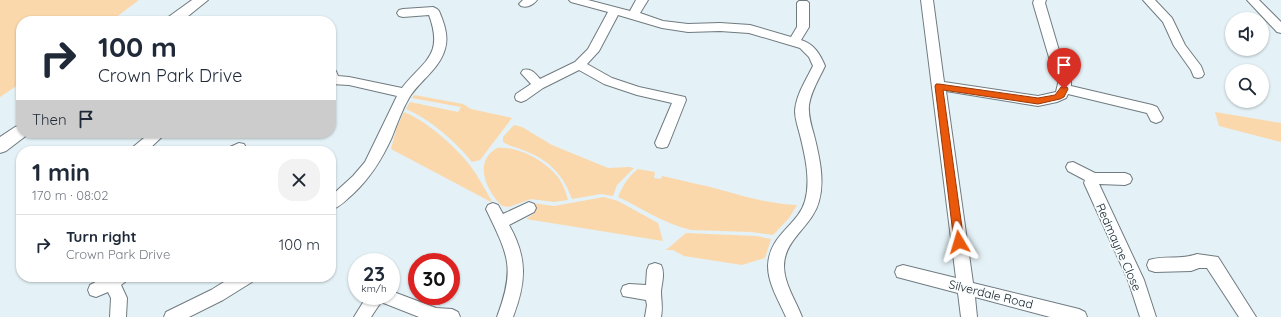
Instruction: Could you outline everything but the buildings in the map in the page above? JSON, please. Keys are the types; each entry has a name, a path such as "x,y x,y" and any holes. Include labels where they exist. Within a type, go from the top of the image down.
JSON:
{"main road":[{"path":"179,16 200,0"},
{"path":"0,146 16,135"}],"street":[{"path":"574,0 662,24 688,28 720,27 750,29 795,41 804,45 810,50 817,60 819,66 803,102 802,112 813,159 814,181 812,201 804,217 785,239 778,253 776,265 778,279 794,317"},
{"path":"633,15 642,0"},
{"path":"927,0 969,317"},
{"path":"939,86 1038,101 1061,95 1064,89 1065,79 1057,64 1039,3 1040,0"},
{"path":"1148,0 1168,21 1180,46 1197,69 1198,74"},
{"path":"1253,0 1281,29"},
{"path":"795,41 803,27 803,3"},
{"path":"336,200 352,187 368,169 379,151 391,119 406,93 432,64 440,48 441,42 433,6 403,13"},
{"path":"521,97 539,85 579,65 592,51 614,11"},
{"path":"579,65 608,81 636,91 681,95 662,143"},
{"path":"527,73 539,85"},
{"path":"336,79 406,93"},
{"path":"1064,89 1153,111"},
{"path":"144,146 153,138"},
{"path":"1073,167 1093,178 1125,179"},
{"name":"Redmayne Close","path":"1093,178 1090,184 1136,280 1148,317"},
{"path":"500,223 529,208"},
{"path":"493,209 512,246 516,259 515,288 505,317"},
{"path":"1155,265 1212,262 1248,317"},
{"path":"653,317 655,305 653,293 655,270"},
{"name":"Silverdale Road","path":"903,272 1079,317"},
{"path":"96,290 111,282"},
{"path":"115,282 119,298 118,317"},
{"path":"176,316 217,295 238,282"},
{"path":"629,291 653,293"},
{"path":"400,302 436,316 452,317"},
{"path":"362,317 370,305"}],"shaded area":[{"path":"0,0 139,0 118,16 16,16 16,86 0,97"},
{"path":"414,95 463,104 471,109 512,118 480,160 472,162 442,131 406,109 410,102 458,112 461,107 412,98"},
{"path":"404,112 435,131 466,160 493,203 391,149 397,127"},
{"path":"1215,112 1281,123 1281,142 1219,126"},
{"path":"514,125 522,127 552,145 608,168 634,168 617,185 613,196 601,194 572,199 564,182 548,163 532,154 503,142 503,137"},
{"path":"497,148 514,149 523,152 546,165 560,180 568,200 554,202 531,199 509,207 502,206 491,192 484,176 485,161"},
{"path":"638,169 655,172 654,178 661,179 662,176 761,200 797,205 789,218 773,235 751,232 691,230 662,220 618,197 631,175"},
{"path":"604,197 618,201 658,223 663,241 526,219 535,213 532,203 554,206"},
{"path":"686,233 756,236 771,239 765,258 742,265 684,256 673,250 666,250"}],"route":[{"path":"959,242 939,86 1038,101 1045,101 1057,97 1061,95 1064,89"}]}
